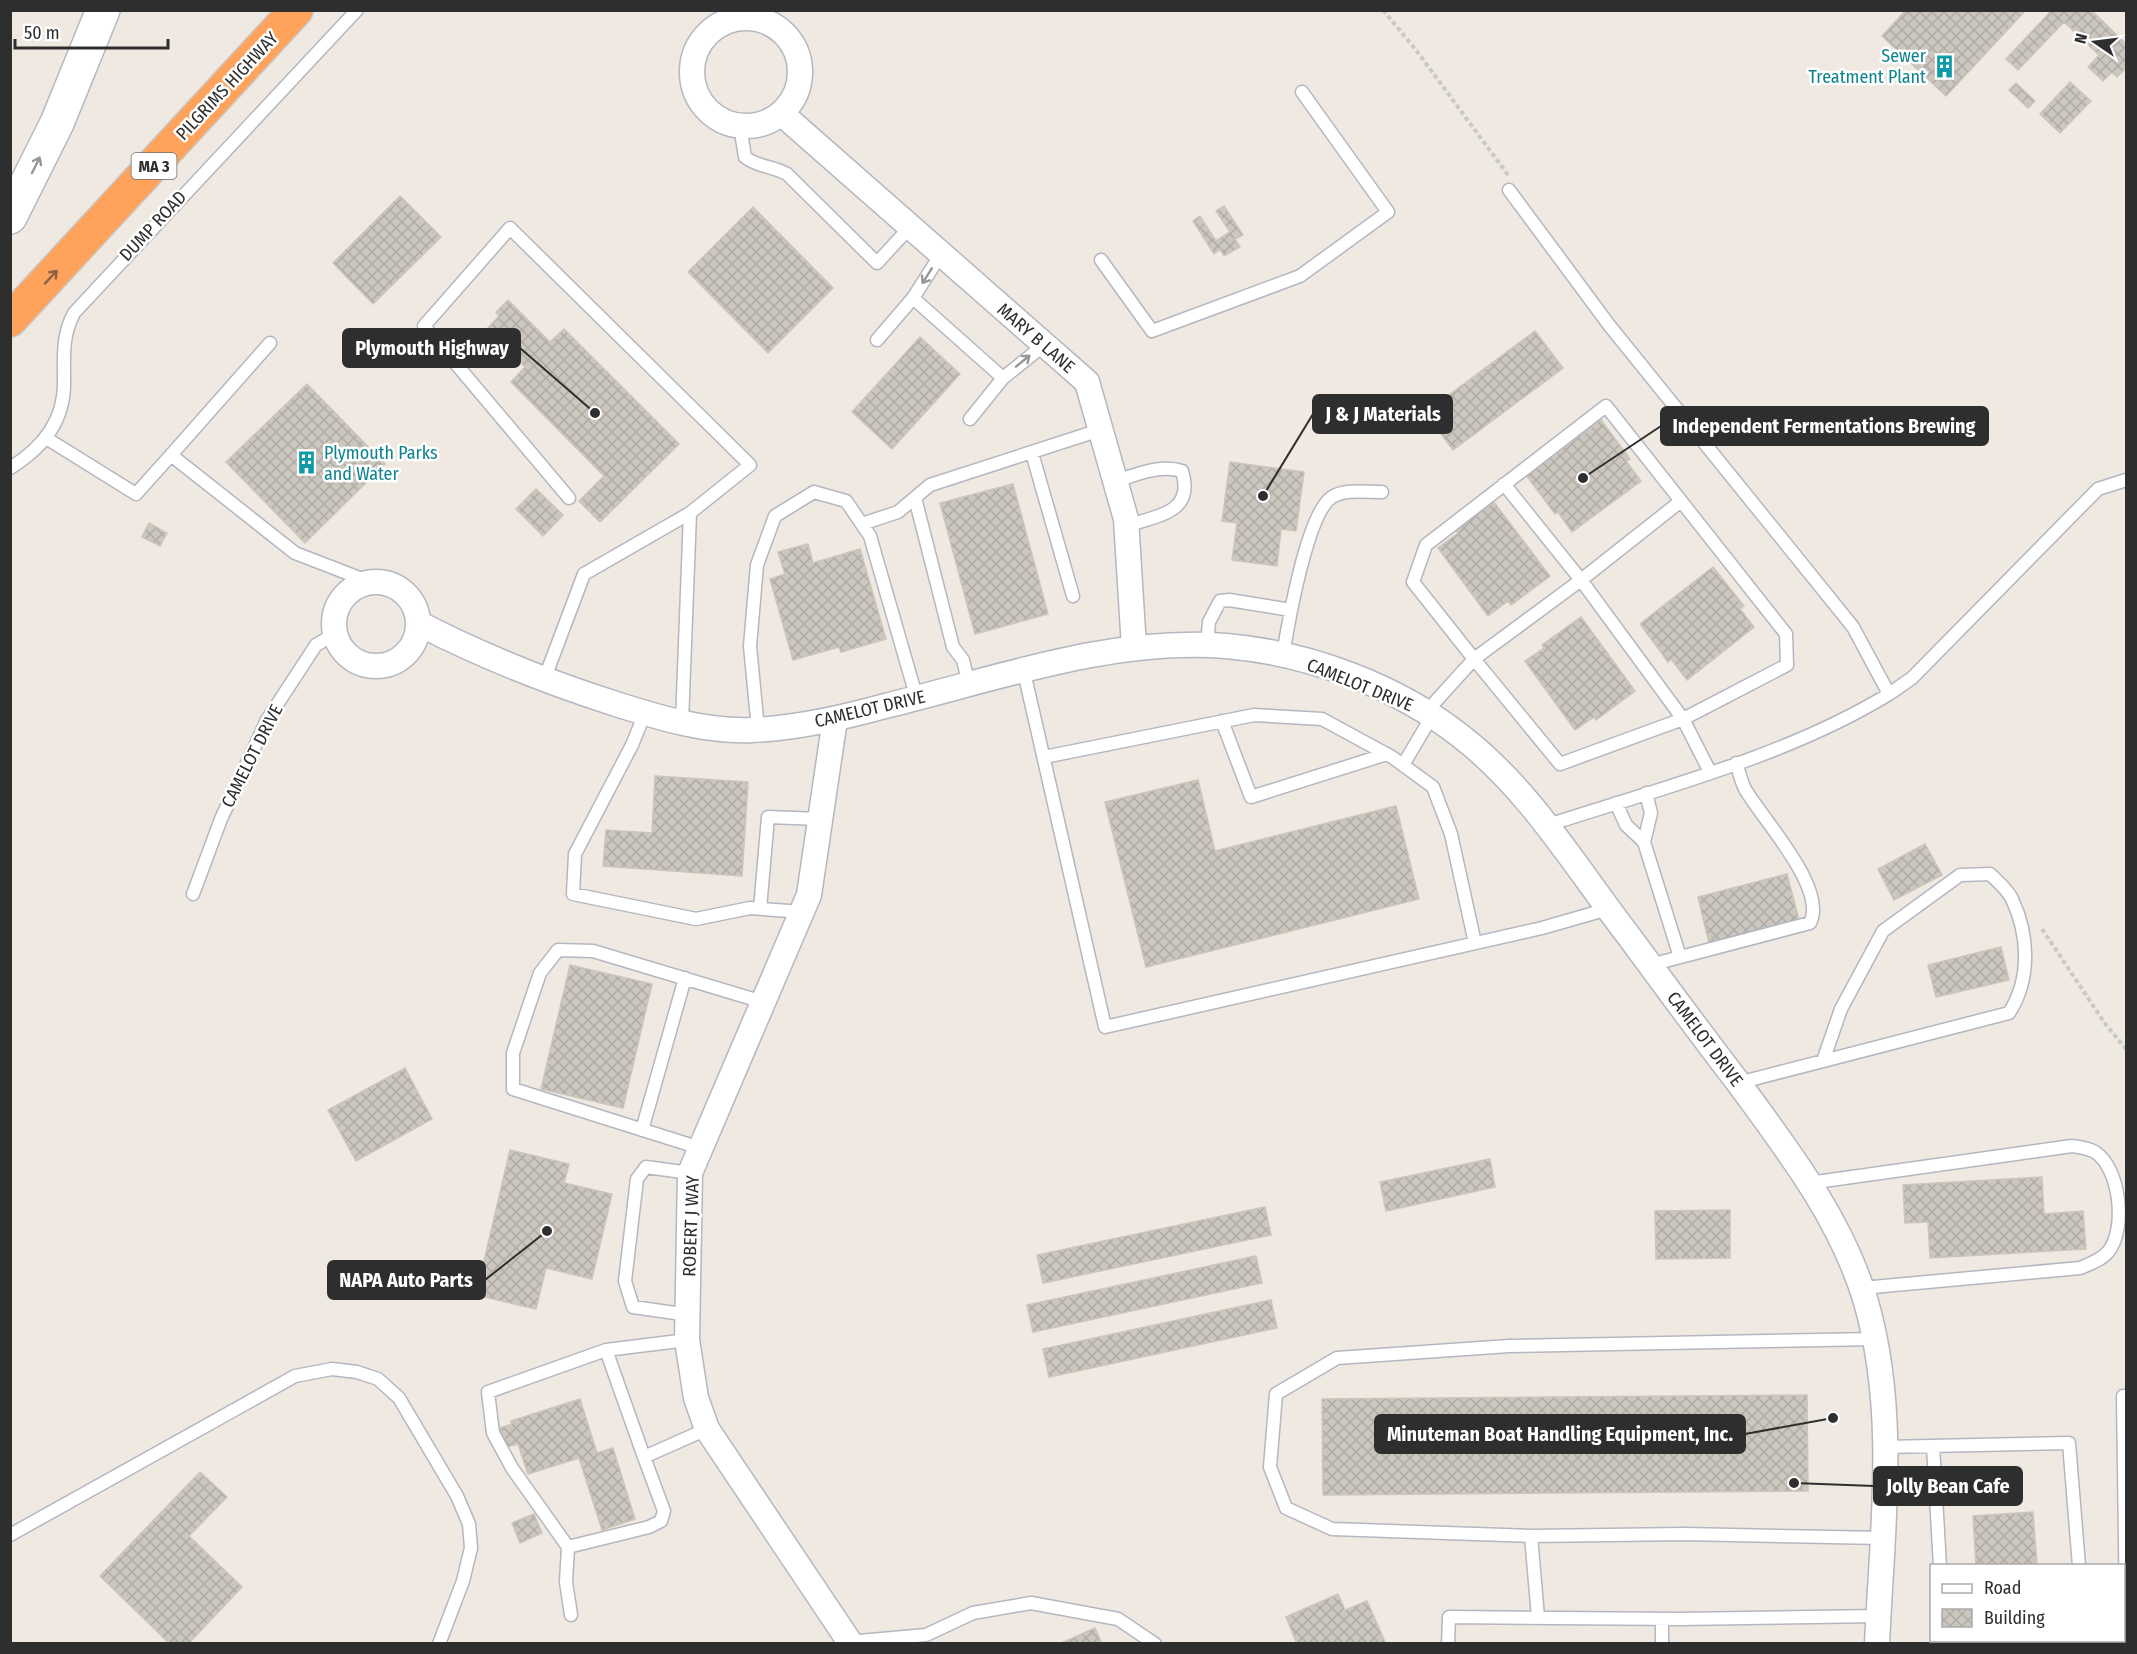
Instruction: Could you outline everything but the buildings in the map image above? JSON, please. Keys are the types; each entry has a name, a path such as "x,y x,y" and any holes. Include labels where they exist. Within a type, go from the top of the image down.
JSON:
{"highway":[{"name":"PILGRIMS HIGHWAY","path":"10,320 296,10"}],"main road":[{"path":"10,217 57,123 103,10"}],"street":[{"path":"740,17 757,18 773,24 787,35 797,50 801,67 800,85 793,101 782,114 765,124 740,126 729,124 712,116 700,102 693,85 692,66 697,48 708,33 723,22 740,17"},
{"name":"MARY B LANE","path":"782,114 1086,382 1127,526 1134,648"},
{"path":"370,582 384,582 403,592 415,609 418,623 416,636 410,648 400,658 388,664 374,666 350,657 340,647 335,634 334,621 345,595 357,586 370,582"},
{"name":"CAMELOT DRIVE","path":"418,623 489,659 544,680 645,713 711,728 758,729 835,719 1093,654 1134,648 1207,645 1283,655 1360,680 1429,714 1478,751 1545,826 1795,1159 1839,1237 1862,1288 1876,1339 1881,1370 1885,1447 1877,1644"},
{"name":"ROBERT J WAY","path":"835,719 810,895 690,1173 687,1340 696,1398 707,1429 848,1642"}],"lane":[{"name":"DUMP ROAD","path":"10,468 46,438 57,422 63,404 63,343 66,327 74,313 357,10"},
{"path":"1101,260 1152,331 1300,276 1388,212 1302,92"},
{"path":"740,126 745,157 753,164 778,168 787,174 877,262 910,227"},
{"path":"1509,190 1609,325 1853,627 1889,694"},
{"path":"544,680 584,574 690,513 750,465 510,228 424,326 569,498"},
{"path":"877,340 914,298 941,254"},
{"path":"914,298 1003,378"},
{"path":"46,438 136,494 270,343"},
{"path":"970,419 1003,378 1044,345"},
{"path":"1606,406 1786,634 1787,665 1683,719 1560,764 1413,582 1426,545 1504,484 1606,406"},
{"path":"862,524 898,512 930,485 1100,430"},
{"path":"1032,453 1073,596"},
{"path":"171,454 295,553 370,582"},
{"path":"1116,481 1157,469 1173,468 1182,471 1186,486 1185,497 1179,505 1127,526"},
{"path":"1545,826 1736,763 1849,718 1912,678 2098,489 2127,480"},
{"path":"1504,484 1581,580 1683,719 1710,772"},
{"path":"758,729 750,645 757,565 775,516 814,492 846,501 870,536 917,699"},
{"path":"1283,655 1291,610 1317,513 1329,499 1340,493 1382,492"},
{"path":"915,498 953,647 963,660 969,686"},
{"path":"1403,765 1429,714 1474,659 1581,580 1681,501"},
{"path":"682,722 690,513"},
{"path":"1207,645 1209,622 1220,601 1229,600 1291,610"},
{"name":"CAMELOT DRIVE","path":"193,894 221,819 267,720 316,645 335,634"},
{"path":"1024,672 1105,1028 1475,943 1608,909"},
{"path":"645,713 632,745 575,854 573,894 696,919 750,908 802,912"},
{"path":"1044,757 1254,715 1322,719 1387,754 1432,787 1451,834 1475,943"},
{"path":"1222,721 1251,797 1387,754"},
{"path":"1650,965 1810,923 1814,905 1808,883 1744,787 1736,763"},
{"path":"1644,842 1651,813 1646,793"},
{"path":"1616,802 1626,825 1644,842 1680,957"},
{"path":"759,909 768,817 820,819"},
{"path":"1738,1083 2009,1013 2019,998 2026,968 2023,938 2012,898 1990,874 1960,875 1883,931 1841,1009 1823,1061"},
{"path":"700,1148 513,1089 513,1053 540,973 558,950 593,951 764,1002"},
{"path":"642,1130 685,978"},
{"path":"1809,1183 2072,1146 2097,1153 2113,1177 2118,1201 2115,1238 2109,1251 2099,1260 2080,1268 1862,1288"},
{"path":"689,1315 633,1307 625,1281 637,1179 646,1167 690,1173"},
{"path":"1876,1339 1509,1346 1337,1358 1276,1394 1270,1467 1286,1508 1332,1529 1532,1536 1685,1534 1882,1538"},
{"path":"571,1615 566,1582 568,1547 512,1468 493,1433 488,1392 606,1350 687,1340"},
{"path":"568,1547 650,1527 661,1521 664,1511 606,1350"},
{"path":"10,1535 295,1376 318,1370 357,1372 378,1379 399,1398 465,1512 471,1536 469,1559 439,1644"},
{"path":"2127,1396 2123,1396 2127,1614"},
{"path":"644,1457 707,1429"},
{"path":"1885,1447 2069,1443 2079,1564"},
{"path":"1933,1446 1940,1564"},
{"path":"1532,1536 1538,1617"},
{"path":"848,1642 926,1635 973,1613 1031,1603 1118,1619 1155,1644"},
{"path":"1448,1644 1449,1617 1662,1619 1878,1616"},
{"path":"1662,1619 1662,1644"}],"path":[{"path":"1383,10 1416,50 1509,176"},
{"path":"2042,929 2106,1025 2127,1049"}],"place":[{"name":"Sewer Treatment Plant","path":"1944,66"},
{"name":"Plymouth Highway","path":"595,413"},
{"name":"Plymouth Parks and Water","path":"306,463"},
{"name":"Independent Fermentations Brewing","path":"1583,478"},
{"name":"J & J Materials","path":"1263,496"},
{"name":"NAPA Auto Parts","path":"547,1231"},
{"name":"Minuteman Boat Handling Equipment, Inc.","path":"1833,1418"},
{"name":"Jolly Bean Cafe","path":"1794,1483"}]}
